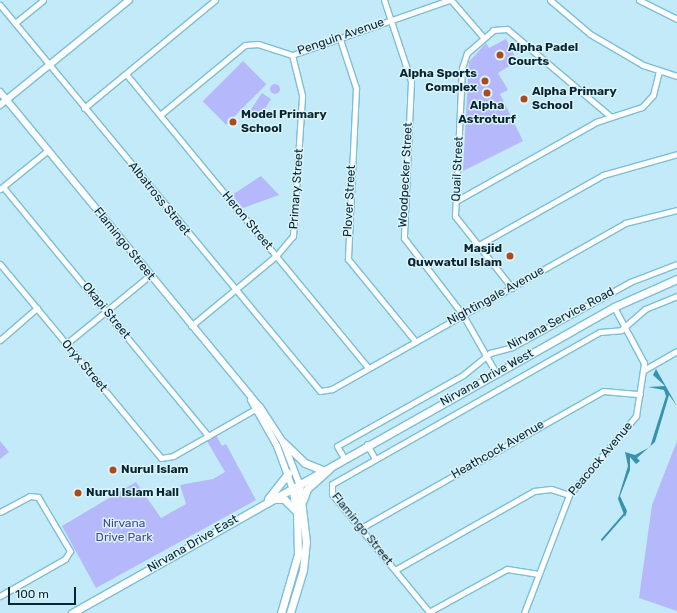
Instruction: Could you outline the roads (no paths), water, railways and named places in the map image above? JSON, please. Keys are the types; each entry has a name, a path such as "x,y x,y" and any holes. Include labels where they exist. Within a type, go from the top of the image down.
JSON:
{"main road":[{"name":"Nirvana Drive West","path":"296,485 366,444 614,307 677,279"},
{"path":"283,442 305,463 322,470"},
{"path":"290,613 304,560 303,501 307,488 341,459"},
{"path":"269,500 288,473"},
{"path":"296,485 303,501"},
{"path":"281,613 298,554 296,485"},
{"name":"Nirvana Drive East","path":"72,613 296,485"},
{"path":"269,500 287,501 297,513"}],"street":[{"path":"15,23 43,0"},
{"path":"0,105 129,0"},
{"path":"84,108 215,0"},
{"name":"Woodpecker Street","path":"384,0 411,82 404,238 463,315 496,373"},
{"path":"450,0 483,37 499,27 511,31 610,116"},
{"name":"Penguin Avenue","path":"160,115 245,45 258,44 292,54 340,39 450,0"},
{"path":"550,0 590,34 659,71 677,76"},
{"path":"639,0 677,19"},
{"name":"Albatross Street","path":"0,5 234,290 320,391"},
{"name":"Quail Street","path":"483,37 463,63 456,219 512,288"},
{"name":"Plover Street","path":"340,39 356,88 348,259 416,342"},
{"name":"Primary Street","path":"191,326 276,256 292,240 296,217 302,95 292,54"},
{"path":"456,201 610,116 647,104 653,95 659,71"},
{"name":"Heron Street","path":"126,74 368,368"},
{"name":"Flamingo Street","path":"0,92 249,395 283,442 296,485"},
{"path":"2,188 47,151"},
{"path":"478,246 603,175 677,154"},
{"name":"Okapi Street","path":"2,188 106,311 208,436"},
{"name":"Nightingale Avenue","path":"320,391 332,389 625,223 677,210"},
{"name":"Nirvana Service Road","path":"341,459 337,446 463,375 486,355 512,348 630,282 677,264"},
{"name":"Oryx Street","path":"1,266 158,455 165,459 173,456 208,436"},
{"path":"66,344 150,275"},
{"path":"366,444 375,459 600,332 626,328 645,309 677,296"},
{"name":"Peacock Avenue","path":"524,613 569,496 630,425 640,394 644,370 641,355 614,307"},
{"path":"0,340 37,308"},
{"path":"644,370 677,351"},
{"name":"Heathcock Avenue","path":"361,528 603,391 640,394"},
{"path":"208,436 258,408"},
{"name":"Flamingo Street","path":"258,408 288,473 296,485"},
{"name":"Flamingo Street","path":"375,459 329,489 430,612"},
{"path":"395,570 534,491 551,489 569,496"},
{"path":"0,512 31,495 40,499 52,516 69,554 0,596"},
{"path":"430,612 507,569 539,574"}],"waterway":[{"path":"602,540 625,514"}],"place":[{"name":"Alpha Padel Courts","path":"500,55"},
{"name":"Alpha Sports Complex","path":"485,81"},
{"name":"Alpha Astroturf","path":"487,93"},
{"name":"Alpha Primary School","path":"524,99"},
{"name":"Model Primary School","path":"233,122"},
{"name":"Masjid Quwwatul Islam","path":"510,256"},
{"name":"Nurul Islam","path":"113,470"},
{"name":"Nurul Islam Hall","path":"78,493"}],"park label":[{"name":"Nirvana Drive Park","path":"124,531"}]}
